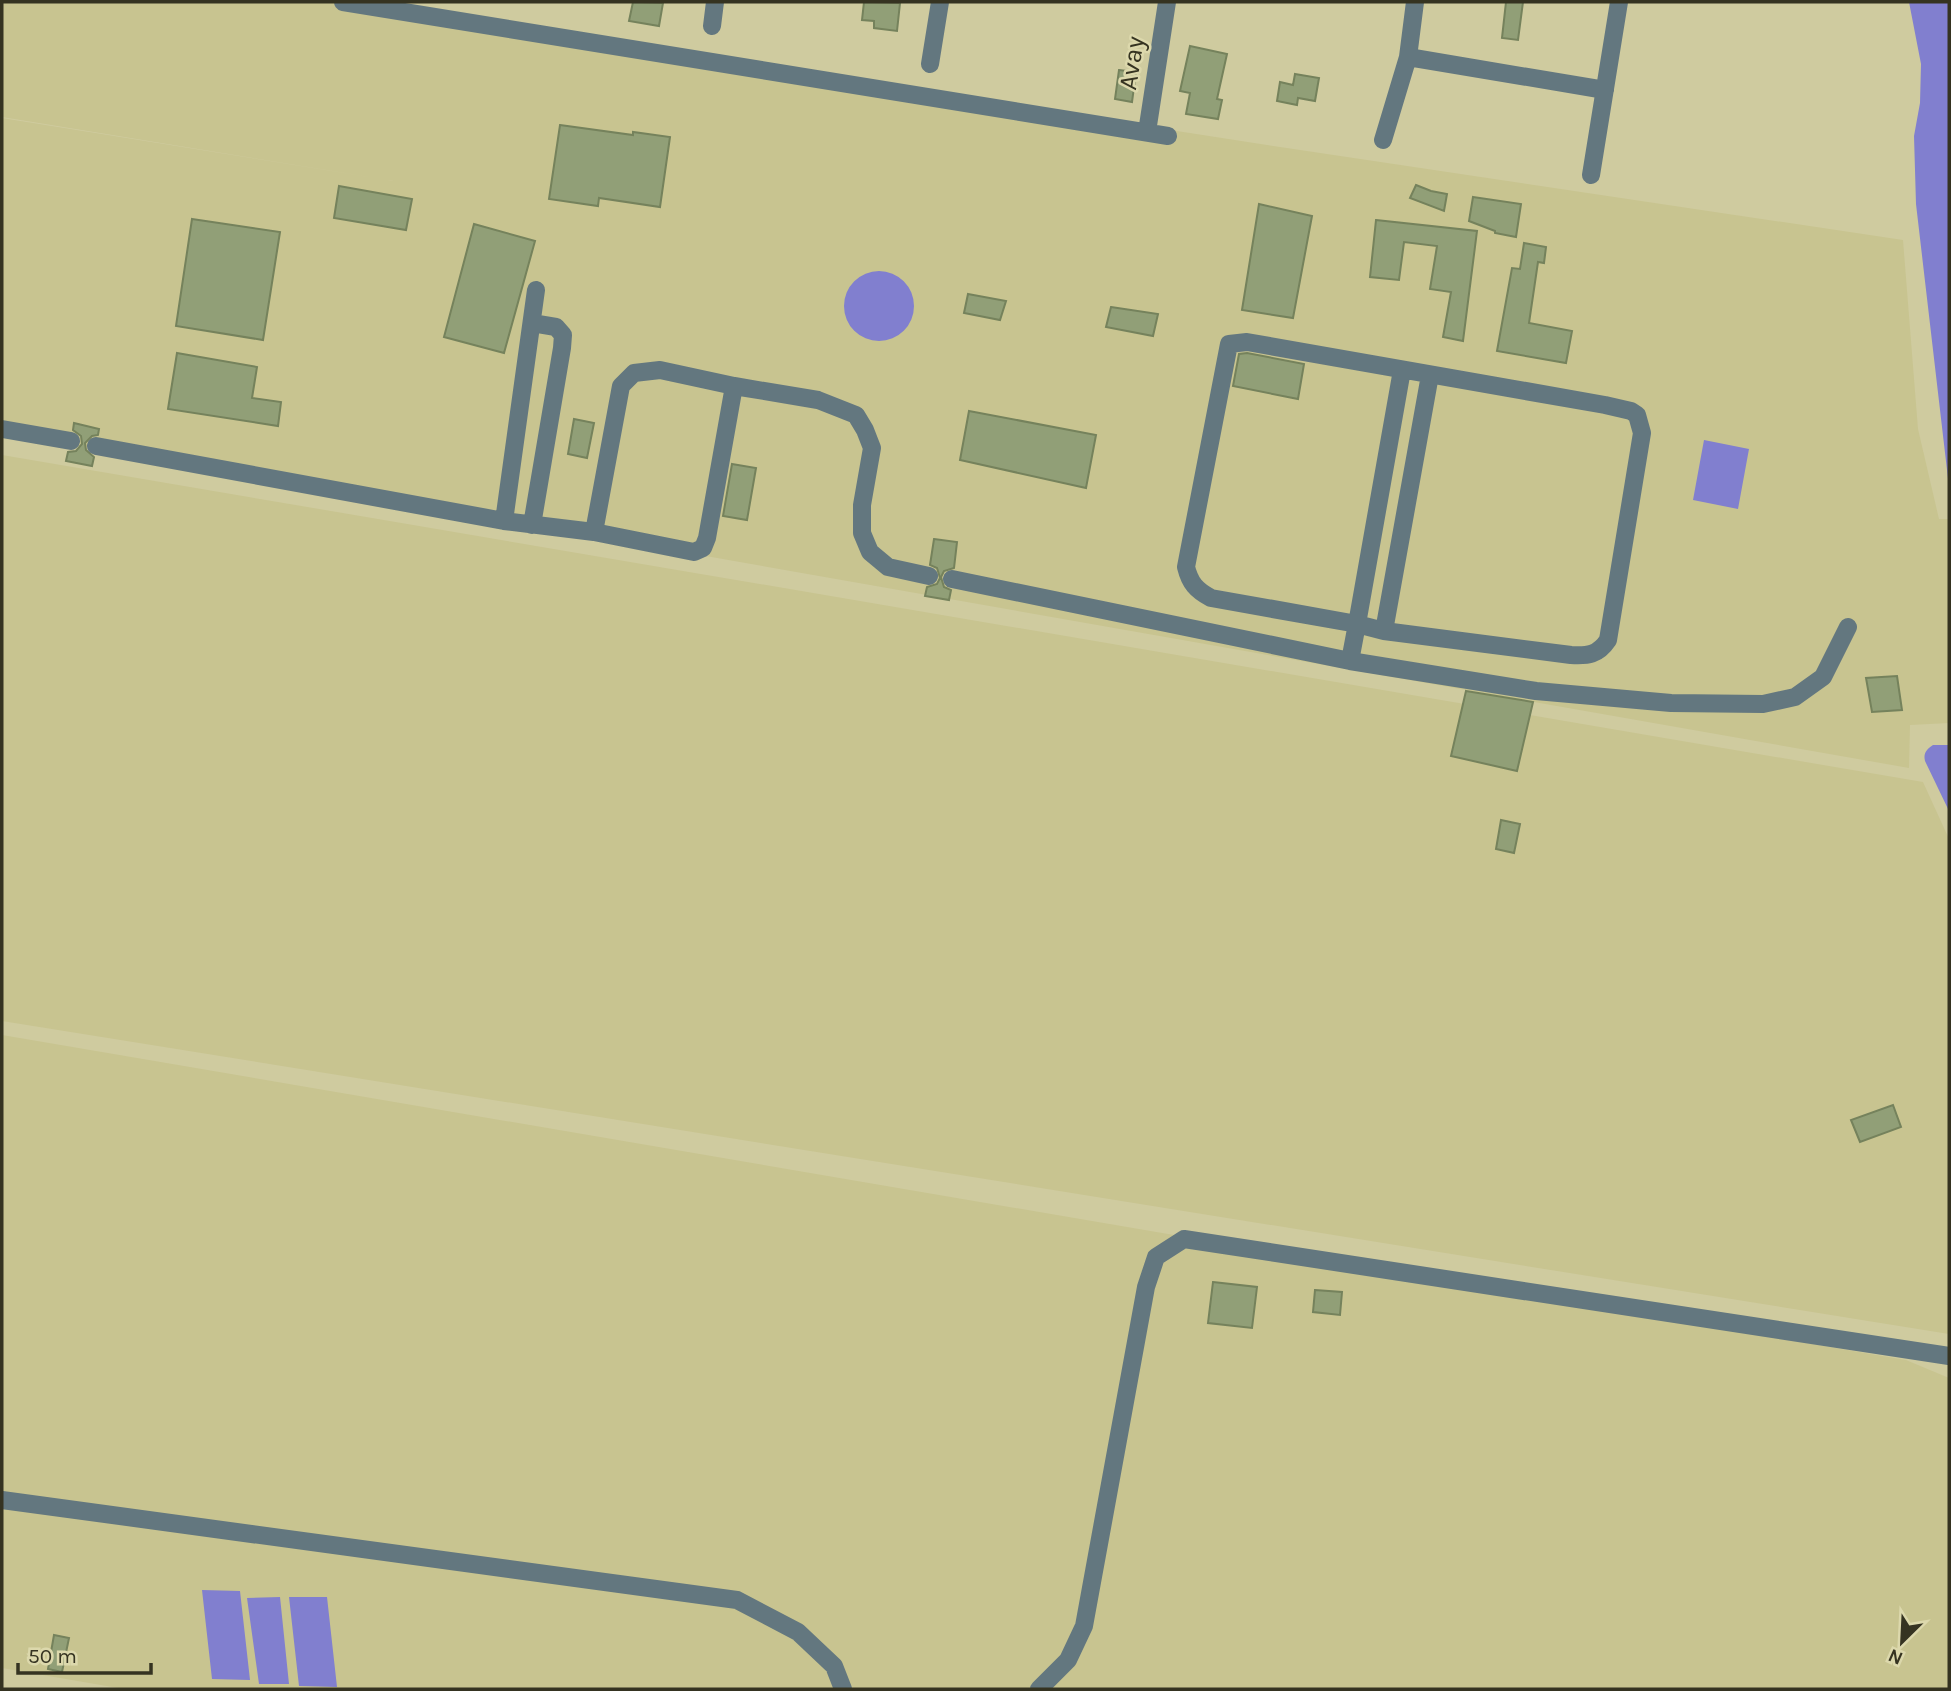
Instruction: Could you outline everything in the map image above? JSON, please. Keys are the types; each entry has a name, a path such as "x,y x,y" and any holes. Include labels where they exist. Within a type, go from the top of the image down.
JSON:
{"street":[{"path":"342,2 1168,136"},
{"path":"712,26 715,2"},
{"path":"930,64 940,2"},
{"name":"Avay","path":"1147,132 1167,2"},
{"path":"1383,140 1408,57 1415,2"},
{"path":"1591,174 1619,2"},
{"path":"1408,57 1605,90"},
{"path":"504,521 536,290"},
{"path":"532,323 556,327 562,335 532,525"},
{"path":"1247,342 1402,370 1605,405 1637,415 1642,433 1608,640 1601,650 1589,656 1571,655 1384,631 1211,598 1198,591 1189,581 1186,567 1229,344 1247,342"},
{"path":"594,532 621,386 634,373 660,370 818,400 856,415 872,448 862,506 862,533 870,552 888,567 929,576"},
{"path":"1350,662 1402,370"},
{"path":"1384,631 1430,375"},
{"path":"96,446 504,521 594,532 694,552 703,548 707,538 734,386"},
{"path":"2,429 71,441"},
{"path":"952,579 1350,662 1536,691 1671,703 1763,704 1796,697 1823,677 1848,627"},
{"path":"1040,1689 1069,1660 1084,1626 1146,1287 1157,1257 1184,1239 1949,1356"},
{"path":"2,1500 737,1600 799,1632 834,1665 843,1689"}],"shaded area":[{"path":"2,2 348,2 1267,145 1903,240 1918,429 1939,519 1949,519 1949,723 1910,725 1909,768 2,432 2,118 394,181 2,117"},
{"path":"1909,2 1949,2 1949,487 1916,204 1914,136 1920,103 1921,64"},
{"path":"886,271 899,277 908,286 912,292 912,320 904,331 893,339 872,341 854,331 846,320 844,299 854,281 865,273"},
{"path":"1704,440 1749,449 1738,509 1693,500"},
{"path":"2,455 1923,782 1949,839 1949,1334 2,1021"},
{"path":"1933,745 1949,745 1949,811 1925,761 1926,752"},
{"path":"2,1035 1906,1360 1949,1378 1949,1689 124,1689 2,1668"},
{"path":"202,1590 240,1591 250,1680 212,1679"},
{"path":"280,1597 289,1684 259,1684 247,1598"},
{"path":"289,1597 327,1597 337,1687 299,1686"}],"building":[{"path":"633,2 663,3 659,26 629,21"},
{"path":"864,2 900,3 897,31 874,28 874,21 862,20"},
{"path":"1506,2 1523,2 1518,40 1502,38"},
{"path":"1190,46 1227,54 1217,99 1222,100 1218,119 1186,114 1190,93 1180,91"},
{"path":"1119,70 1136,72 1132,102 1115,99"},
{"path":"1295,74 1319,78 1315,101 1298,98 1297,105 1277,101 1280,82 1293,85"},
{"path":"560,125 670,137 660,207 599,198 598,206 549,199"},
{"path":"1416,185 1447,194 1444,211 1410,198"},
{"path":"339,186 412,199 406,230 334,218"},
{"path":"1473,197 1521,204 1516,237 1495,233 1469,221"},
{"path":"1259,204 1312,216 1293,318 1242,310"},
{"path":"192,219 280,232 263,340 176,326"},
{"path":"1376,220 1477,231 1463,341 1443,337 1451,292 1430,289 1437,246 1404,242 1399,280 1370,277"},
{"path":"474,224 535,241 504,353 444,337"},
{"path":"1524,243 1546,247 1544,263 1538,262 1529,323 1572,331 1566,363 1497,351 1512,268 1520,269"},
{"path":"968,294 1006,301 1000,320 964,313"},
{"path":"1111,307 1158,314 1153,336 1106,327"},
{"path":"177,353 257,367 252,398 281,402 278,426 168,409"},
{"path":"1247,353 1304,364 1298,399 1233,386 1239,354"},
{"path":"969,411 1096,435 1086,488 960,460"},
{"path":"574,419 594,423 587,458 568,454"},
{"path":"74,423 99,429 98,435 92,436 85,443 86,450 94,457 92,466 66,461 68,452 76,451 82,444 81,436 73,430"},
{"path":"732,464 756,468 747,520 723,516"},
{"path":"934,539 957,542 954,568 944,571 941,577 944,587 951,590 949,600 925,596 927,587 937,584 940,578 937,568 930,565"},
{"path":"1897,676 1902,710 1872,712 1866,678"},
{"path":"1466,691 1533,702 1517,771 1451,756"},
{"path":"1501,820 1520,824 1514,853 1496,849"},
{"path":"1893,1105 1901,1127 1860,1142 1851,1120"},
{"path":"1213,1282 1257,1287 1252,1328 1208,1323"},
{"path":"1315,1290 1342,1292 1340,1315 1313,1312"},
{"path":"54,1635 69,1638 62,1672 48,1669"}]}
